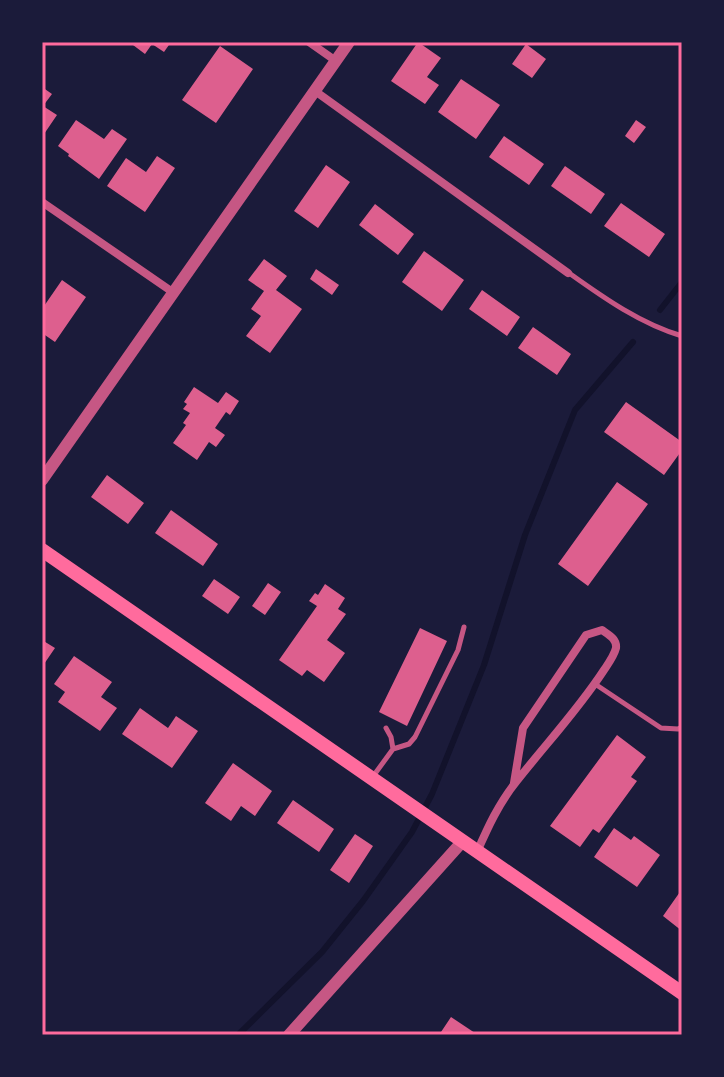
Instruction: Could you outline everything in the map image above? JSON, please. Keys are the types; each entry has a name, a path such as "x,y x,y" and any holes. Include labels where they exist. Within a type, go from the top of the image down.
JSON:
{"main road":[{"path":"42,550 682,993"}],"street":[{"path":"309,42 336,61"},
{"path":"42,480 349,42"},
{"path":"315,91 568,273"},
{"path":"42,202 174,293"},
{"path":"477,852 492,818 514,783 548,745 595,684 615,652 616,644 612,637 602,630 586,635 523,728 514,783"},
{"path":"289,1035 462,842"}],"lane":[{"path":"568,273 605,299 661,330 682,336"},
{"path":"371,779 393,749 409,744 415,737 458,650 464,627"},
{"path":"595,684 661,728 682,727"},
{"path":"386,728 393,749"}],"building":[{"path":"129,42 171,42 164,52 152,44 145,54"},
{"path":"418,42 441,58 427,77 439,85 425,104 391,81"},
{"path":"526,44 546,59 532,78 512,64"},
{"path":"220,46 253,69 216,123 182,100"},
{"path":"461,79 500,105 476,139 438,112"},
{"path":"42,87 52,94 43,106 57,115 42,137"},
{"path":"76,120 104,139 112,129 127,139 99,179 58,146"},
{"path":"636,120 646,127 634,143 625,136"},
{"path":"504,136 544,164 529,185 489,157"},
{"path":"157,156 175,168 145,212 107,186 126,158 146,172"},
{"path":"326,165 350,182 318,228 294,211"},
{"path":"565,166 605,194 591,214 551,186"},
{"path":"621,203 665,234 649,257 604,226"},
{"path":"375,204 414,234 398,255 359,225"},
{"path":"424,251 464,280 442,311 402,282"},
{"path":"264,259 287,276 276,290 302,309 270,353 246,336 261,316 251,309 264,291 248,280"},
{"path":"316,269 339,285 332,295 310,279"},
{"path":"62,280 86,297 55,342 42,333 42,309"},
{"path":"482,290 520,317 507,336 469,309"},
{"path":"533,327 571,354 557,375 518,348"},
{"path":"194,387 218,403 226,392 239,401 230,415 226,412 215,428 225,435 216,447 209,442 197,460 173,443 186,425 183,423 190,413 183,409 187,404 184,402"},
{"path":"626,402 682,442 682,450 664,475 604,432"},
{"path":"107,475 144,503 128,524 91,497"},
{"path":"617,482 648,504 588,586 558,564"},
{"path":"171,510 218,544 203,566 155,533"},
{"path":"214,579 240,597 228,614 202,596"},
{"path":"268,583 281,592 265,615 252,606"},
{"path":"325,584 345,598 338,609 346,614 327,640 345,653 324,682 307,670 302,676 279,660 317,606 309,601 315,593 318,595"},
{"path":"420,628 447,641 407,726 379,712"},
{"path":"42,640 55,648 42,667"},
{"path":"74,656 112,682 101,697 117,708 100,731 58,702 65,692 54,684"},
{"path":"140,708 168,728 176,716 198,731 172,768 122,734"},
{"path":"617,735 646,757 631,777 637,781 599,833 593,829 580,847 550,826"},
{"path":"233,763 272,791 255,816 241,806 231,821 205,803"},
{"path":"293,800 334,829 319,852 277,823"},
{"path":"614,828 631,840 634,836 660,855 637,887 594,857"},
{"path":"355,834 373,846 349,883 330,870"},
{"path":"682,889 682,931 663,916"},
{"path":"451,1017 478,1035 439,1035"}],"waterway":[{"path":"660,310 682,282"},
{"path":"238,1035 322,952 412,832 432,794 484,665 525,535 575,410 633,342"}]}
